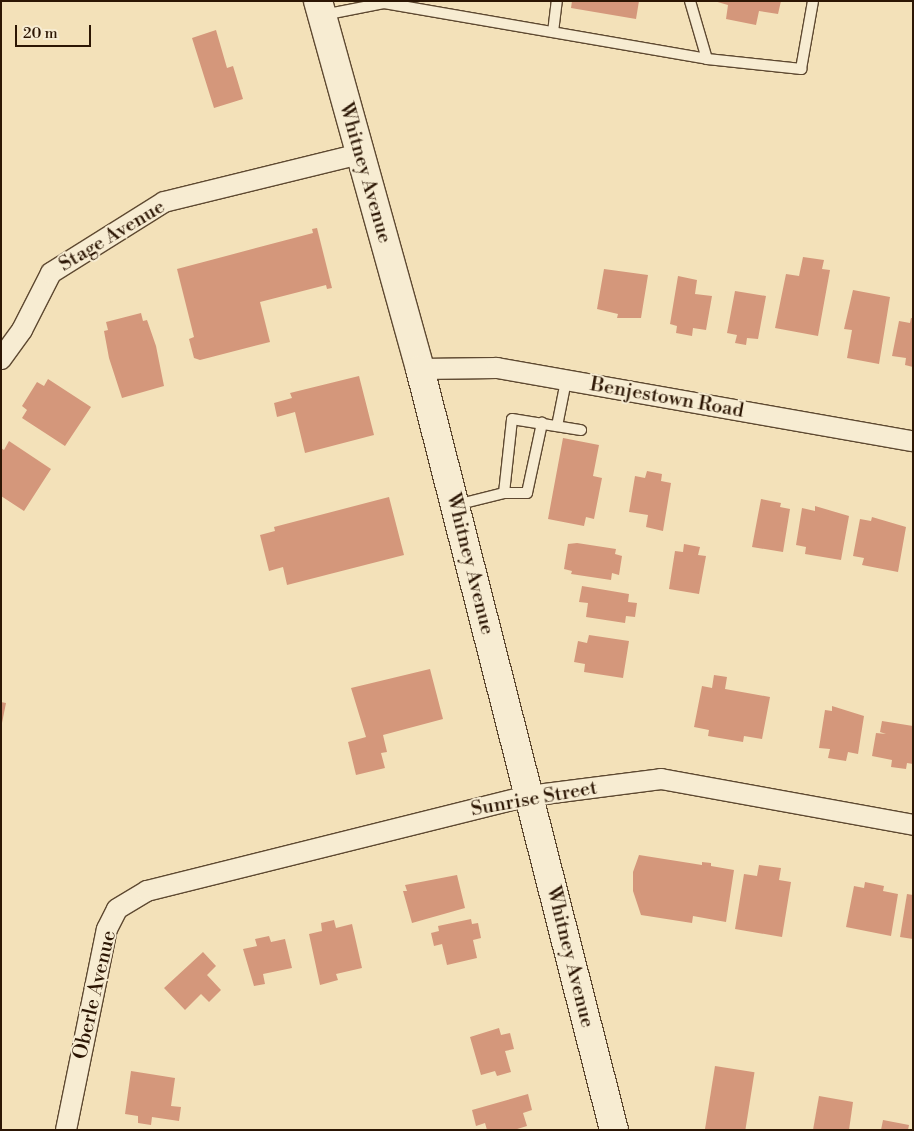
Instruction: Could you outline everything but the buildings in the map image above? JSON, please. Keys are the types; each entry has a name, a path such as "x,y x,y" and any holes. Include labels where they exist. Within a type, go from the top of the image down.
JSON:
{"main road":[{"name":"Whitney Avenue","path":"320,8 420,369 614,1130"}],"street":[{"name":"Stage Avenue","path":"1,359 22,330 51,273 164,202 359,154"},
{"name":"Benjestown Road","path":"420,369 497,368 913,441"},
{"name":"Sunrise Street","path":"161,887 529,796 661,779 913,825"},
{"name":"Oberle Avenue","path":"66,1130 107,929 118,909 137,895 161,887"}],"lane":[{"path":"553,32 557,1"},
{"path":"690,1 707,59"},
{"path":"320,8 384,3 707,59 801,69 813,1"},
{"path":"557,426 566,381"},
{"path":"504,493 512,419 581,430"},
{"path":"455,505 504,493 527,493 542,423"}]}
